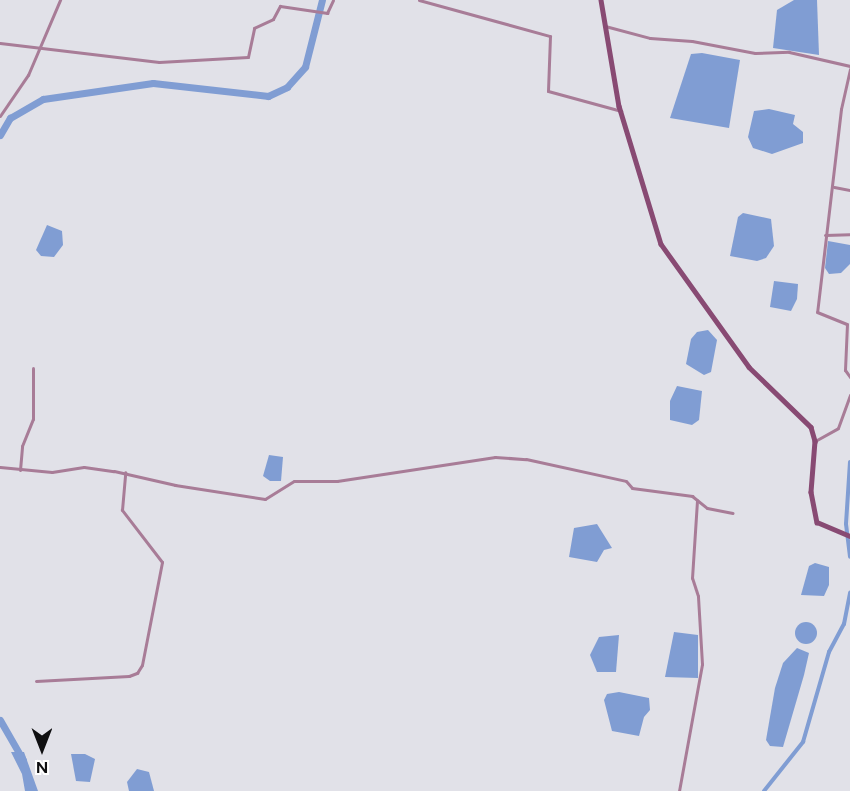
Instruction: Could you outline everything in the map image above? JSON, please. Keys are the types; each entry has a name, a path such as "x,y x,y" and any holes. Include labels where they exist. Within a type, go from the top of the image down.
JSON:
{"main road":[{"path":"600,0 621,111 661,244 736,351 811,427 815,441 811,492 817,522 850,536"}],"street":[{"path":"0,116 28,75 60,0"},
{"path":"0,43 159,62 248,57 254,28 273,19 280,6 327,13 333,0"},
{"path":"419,0 550,36 548,91 621,111"},
{"path":"605,26 650,38 692,41 755,53 789,52 850,68 841,109 834,187 825,235 817,312 847,324 845,370 850,377"},
{"path":"834,187 850,190"},
{"path":"825,235 850,234"},
{"path":"20,470 22,446 33,419 33,368"},
{"path":"815,441 838,428 850,395"},
{"path":"0,467 52,472 84,468 125,472 175,485 265,499 294,481 337,482 495,457 526,459 626,481 632,488 697,500 707,508 733,513"},
{"path":"36,681 129,676 137,673 142,665 162,562 122,510 125,472"},
{"path":"679,791 702,664 698,596 692,578 697,500"}],"water":[{"path":"794,0 817,0 819,55 773,48 777,10"},
{"path":"702,53 740,60 729,128 670,118 691,54"},
{"path":"769,109 795,115 793,124 803,132 803,143 772,154 753,148 748,137 754,111"},
{"path":"743,213 771,219 774,246 766,258 757,261 730,256 738,217"},
{"path":"47,225 62,231 63,245 54,257 41,256 36,250"},
{"path":"828,241 850,245 850,264 841,273 829,274 825,268"},
{"path":"774,281 798,284 797,299 791,311 770,307"},
{"path":"708,330 717,340 711,372 704,375 686,364 691,339 697,332"},
{"path":"677,386 702,391 699,420 692,425 670,420 670,401"},
{"path":"269,455 283,457 281,481 270,481 263,476"},
{"path":"597,524 612,548 604,550 597,562 569,557 574,528"},
{"path":"815,563 829,567 829,585 824,596 801,595 809,566"},
{"path":"806,622 814,625 817,633 814,641 806,644 798,641 795,633 798,625"},
{"path":"674,632 698,635 698,678 665,677"},
{"path":"619,635 616,672 597,672 590,655 599,637"},
{"path":"797,648 809,653 804,675 783,747 770,746 766,740 775,688 783,663"},
{"path":"619,692 649,698 650,710 644,717 639,736 612,731 604,700 607,694"},
{"path":"11,752 24,752 38,791 25,791 22,774"},
{"path":"71,754 85,754 95,759 90,782 76,781"},
{"path":"137,769 149,772 154,791 129,791 127,782"}],"waterway":[{"path":"0,135 10,118 43,99 153,83 268,96 287,87 305,67 322,0"},
{"path":"850,462 846,524 850,557"},
{"path":"764,791 803,742 829,652 844,624 850,593"},
{"path":"0,720 23,760"}]}
